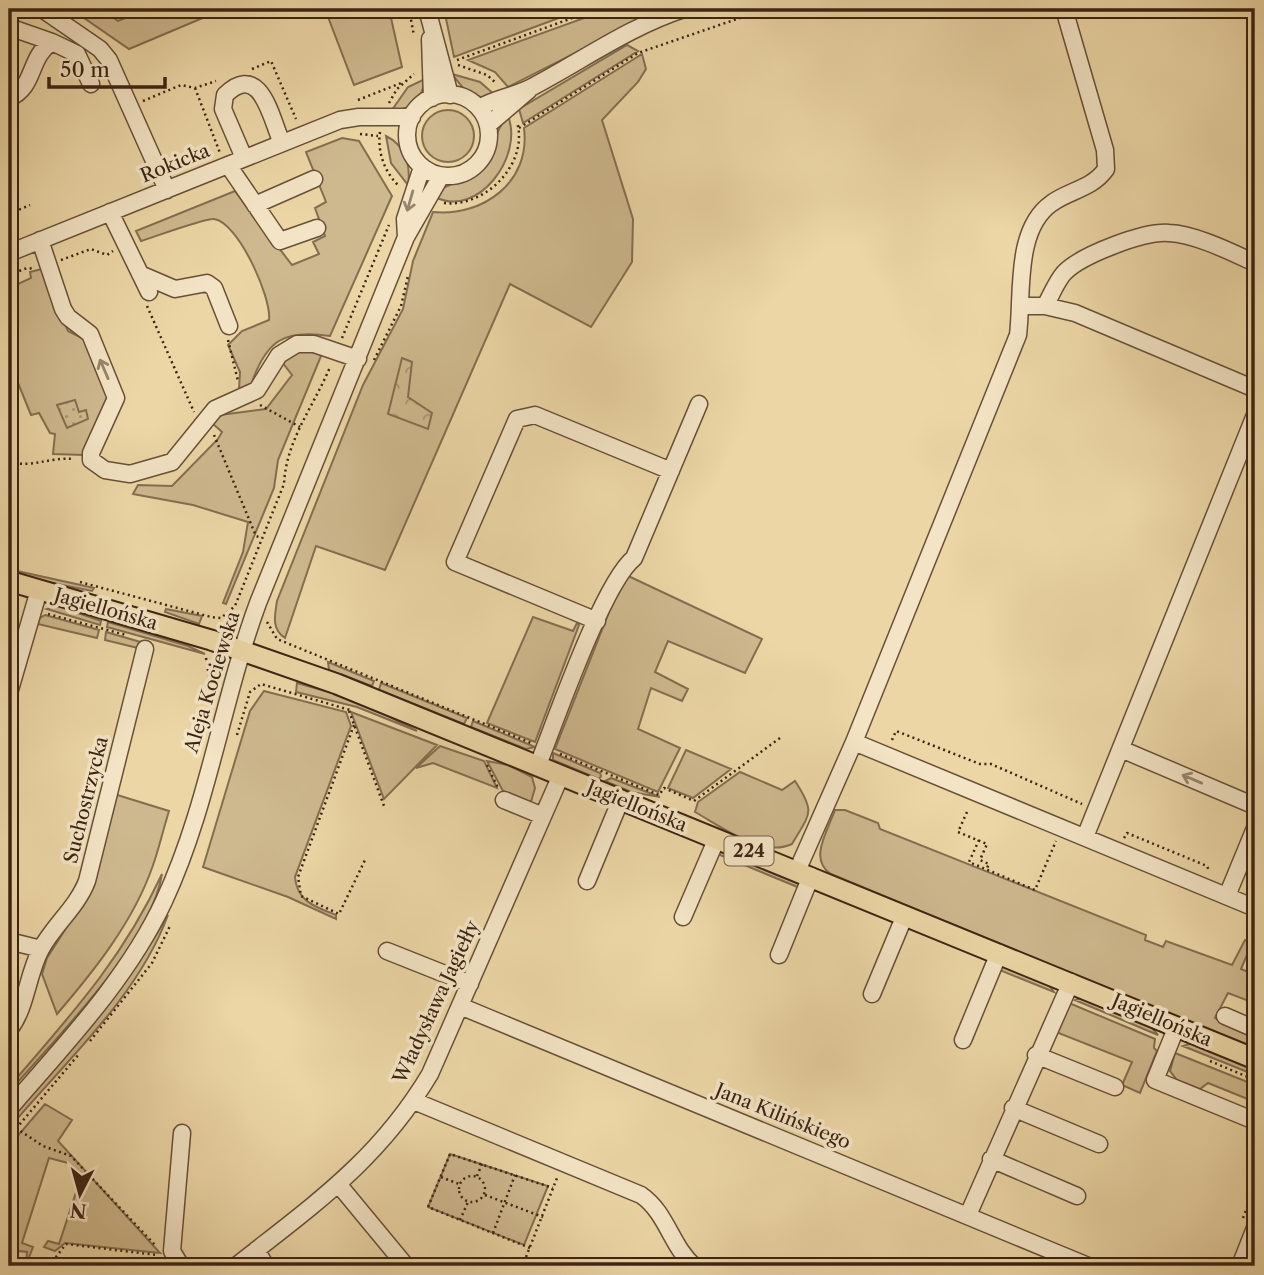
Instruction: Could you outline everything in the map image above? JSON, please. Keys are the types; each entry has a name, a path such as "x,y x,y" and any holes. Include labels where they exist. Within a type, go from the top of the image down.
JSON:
{"main road":[{"name":"Jagiellońska","path":"9,581 241,650 538,765 1255,1059"}],"street":[{"path":"42,9 100,49 109,60 167,190"},
{"path":"427,9 432,98"},
{"path":"479,108 505,95 530,88 630,33 684,9"},
{"path":"779,954 804,873 854,742 1018,335 1022,285 1032,227 1054,202 1088,186 1106,169 1105,150 1064,9"},
{"path":"9,27 77,54 91,84"},
{"path":"430,30 450,94"},
{"path":"9,98 22,93 42,49 52,42"},
{"path":"244,158 223,109 225,96 237,86 247,85 262,93 282,142"},
{"path":"488,125 512,108 530,88"},
{"path":"450,94 466,99 479,108 488,125 486,152 479,163 455,176 441,176 422,167 409,147 408,135 412,117 432,98 450,94"},
{"path":"359,117 408,135"},
{"name":"Rokicka","path":"9,253 167,190 224,160 244,158 340,120 359,117 412,117"},
{"path":"224,160 280,241 317,228"},
{"name":"Aleja Kociewska","path":"406,237 405,219 422,167"},
{"name":"Aleja Kociewska","path":"9,1109 101,1001 136,953 164,902 183,853 254,613 406,237 441,176"},
{"path":"255,205 314,179"},
{"path":"110,212 149,292"},
{"path":"1045,306 1063,274 1077,263 1128,240 1168,233 1223,248 1255,263"},
{"path":"40,240 63,309 68,317 90,334 116,398 91,456 106,470 130,474 172,462 215,409 257,390 279,355 289,348 305,343 358,359"},
{"path":"140,274 175,289 207,283 214,288 229,326"},
{"path":"1021,306 1045,306 1075,313 1255,390"},
{"path":"538,765 597,621 623,567 634,558 699,404"},
{"path":"597,621 454,562 517,419 536,415 671,471"},
{"path":"1085,837 1255,415"},
{"path":"9,693 39,590"},
{"name":"Suchostrzycka","path":"9,1030 19,1014 41,949 78,900 87,881 145,649"},
{"path":"854,742 1062,828 1229,890 1255,908"},
{"path":"1121,749 1255,806"},
{"name":"Władysława Jagiełły","path":"236,1266 339,1185 384,1140 414,1101 430,1074 561,775"},
{"path":"587,881 621,799"},
{"path":"504,800 543,816"},
{"path":"1229,890 1255,828"},
{"path":"683,917 717,838"},
{"path":"491,892 507,897"},
{"path":"872,994 905,915"},
{"path":"9,941 41,949"},
{"path":"387,951 470,984"},
{"path":"963,1040 999,953"},
{"path":"968,1215 1070,982"},
{"name":"Jana Kilińskiego","path":"460,1006 1088,1266"},
{"path":"1225,1016 1255,1029"},
{"path":"1177,1026 1155,1080 1255,1121"},
{"path":"1036,1055 1115,1087"},
{"path":"414,1101 561,1161 649,1201 658,1210 680,1252 694,1266"},
{"path":"1013,1108 1099,1144"},
{"path":"181,1266 172,1251 183,1133"},
{"path":"991,1158 1077,1196"},
{"path":"339,1185 406,1266"},
{"path":"1240,1266 1255,1228"},
{"path":"256,1250 266,1266"}],"path":[{"path":"126,9 132,9"},
{"path":"503,90 486,75 452,63 597,9"},
{"path":"519,128 639,53 766,9"},
{"path":"195,88 224,160"},
{"path":"436,202 467,202 488,192 514,159 519,128 516,117"},
{"path":"9,214 30,205"},
{"path":"71,580 211,617 221,618 235,606 284,484 285,464 337,351 394,213"},
{"path":"9,275 90,249 107,254 125,243"},
{"path":"229,326 229,350 244,396 300,427"},
{"path":"9,462 27,466 52,457 91,456"},
{"path":"235,606 266,618 277,639 305,650"},
{"path":"250,692 261,684 288,691"},
{"path":"348,709 384,806"},
{"path":"354,725 298,877 302,896 339,914 366,858"},
{"path":"885,755 896,731 980,765 991,764 1096,810"},
{"path":"967,812 958,832 987,844 980,860 989,864 987,870"},
{"path":"979,840 970,862 1035,890 1062,828"},
{"path":"1122,841 1127,833 1208,866 1210,875 1229,890"},
{"path":"16,1128 43,1146 71,1156 166,1256 66,1244 49,1266"},
{"path":"530,1248 428,1208 450,1154 553,1188"},
{"path":"526,1257 543,1217 561,1161"},
{"path":"477,1176 482,1164"},
{"path":"493,1233 515,1175"},
{"path":"477,1176 462,1179 459,1184 462,1198 468,1202 478,1202 485,1195"},
{"path":"477,1176 484,1184 485,1195"},
{"path":"441,1177 459,1184"},
{"path":"485,1195 543,1217"},
{"path":"460,1220 468,1202"}],"green space":[{"path":"71,9 224,9 129,49"},
{"path":"100,9 149,9 118,21"},
{"path":"325,9 389,9 402,67 354,85"},
{"path":"444,9 583,9 454,57"},
{"path":"609,9 662,9 508,87 495,72 468,60"},
{"path":"627,45 638,51 523,123 519,109"},
{"path":"642,54 646,69 638,82 602,120 633,219 632,262 591,327 510,284 385,570 316,546 285,638 276,626 277,601 363,385 403,309 413,261 433,212 469,209 500,192 520,165 524,128"},
{"path":"452,74 480,82 495,95 485,98 468,94"},
{"path":"425,79 416,102 406,108 392,110 408,87"},
{"path":"448,110 458,112 466,118 472,126 472,146 466,154 458,160 448,162 438,160 430,154 424,146 422,136 424,126 430,118 438,112"},
{"path":"508,116 511,132 509,149 494,180 481,192 467,199 451,201 435,197 443,188 473,177 484,168 499,130"},
{"path":"386,136 398,145 405,156 408,185 391,163"},
{"path":"342,138 359,141 392,196 330,336 300,334 279,341 263,357 251,385 239,390 240,372 228,345 242,331 269,320 265,295 243,246 223,223 214,219 190,224 141,241 136,231 235,191 292,265 319,254 313,242 325,236 315,208 326,202 306,152"},
{"path":"42,269 68,331 86,340 110,395 84,455 53,454 55,434 50,433 39,413 31,415 18,383 16,366 9,361 9,277 12,276 16,285 31,278 30,272"},
{"path":"298,352 316,352 321,356 278,460 274,488 226,604 223,603 243,552 248,522 193,505 133,494 138,485 172,486 218,439 222,432 212,423 220,415 266,409 292,375 282,362"},
{"path":"402,358 412,362 408,397 432,413 428,429 388,414"},
{"path":"75,400 79,412 86,410 88,419 67,428 57,405"},
{"path":"17,571 94,588 92,591 18,576"},
{"path":"624,574 762,639 745,673 668,641 655,672 688,689 682,701 651,688 638,729 680,748 658,792 555,749"},
{"path":"58,606 101,621 100,625 47,609"},
{"path":"166,609 202,616 199,624 165,612"},
{"path":"45,615 99,630 97,638 38,624 40,618"},
{"path":"533,617 573,631 577,623 579,625 535,742 487,723"},
{"path":"108,622 188,646 205,654 107,627"},
{"path":"106,632 144,643 142,649 105,640"},
{"path":"328,662 374,681 372,686 329,670"},
{"path":"297,683 360,701 417,731 357,707 296,692"},
{"path":"381,683 467,718 464,724 379,690"},
{"path":"264,691 346,712 351,726 295,877 299,892 304,898 336,915 336,919 288,897 203,867 250,711"},
{"path":"351,712 437,745 384,799"},
{"path":"473,721 535,747 526,749 471,727"},
{"path":"440,746 484,761 497,788 433,763 416,768"},
{"path":"686,750 731,769 693,798 668,788"},
{"path":"553,753 600,773 601,776 599,779 553,760"},
{"path":"487,761 508,765 532,777 535,788 531,802 503,791"},
{"path":"740,772 782,790 795,781 806,800 808,813 792,844 768,847 755,844 695,812 698,802"},
{"path":"611,778 660,797 631,792 605,781"},
{"path":"114,794 169,811 152,868 134,908 85,981 57,1014 42,974 47,958 75,914"},
{"path":"835,810 845,810 878,823 880,829 1146,935 1145,940 1163,947 1166,941 1232,965 1245,940 1252,943 1241,969 1255,975 1255,1011 1250,1009 1252,1002 1228,993 1215,1018 1255,1035 1255,1050 831,874 824,868 820,853"},
{"path":"716,849 801,883 800,888 715,853"},
{"path":"162,874 154,901 121,960 75,1018 9,1092 9,1087 74,1011 112,960 130,934"},
{"path":"168,915 155,944 122,998 17,1119 11,1118 114,996"},
{"path":"1001,965 1048,984 1054,992 997,969"},
{"path":"1081,998 1151,1027 1158,1035 1075,1000"},
{"path":"1069,1003 1155,1039 1154,1048 1157,1051 1140,1093 1122,1085 1132,1062 1056,1032"},
{"path":"1192,1043 1255,1070 1255,1075 1183,1046"},
{"path":"1175,1053 1255,1085 1255,1102 1208,1083 1200,1089 1177,1080 1170,1071"},
{"path":"45,1104 72,1120 58,1141 160,1253 65,1243 55,1251 44,1247 48,1241 59,1244 82,1174 68,1163 49,1158 22,1243 33,1247 26,1265 27,1252 10,1250 9,1253 9,1146"},
{"path":"450,1154 548,1186 524,1245 428,1207"}]}
